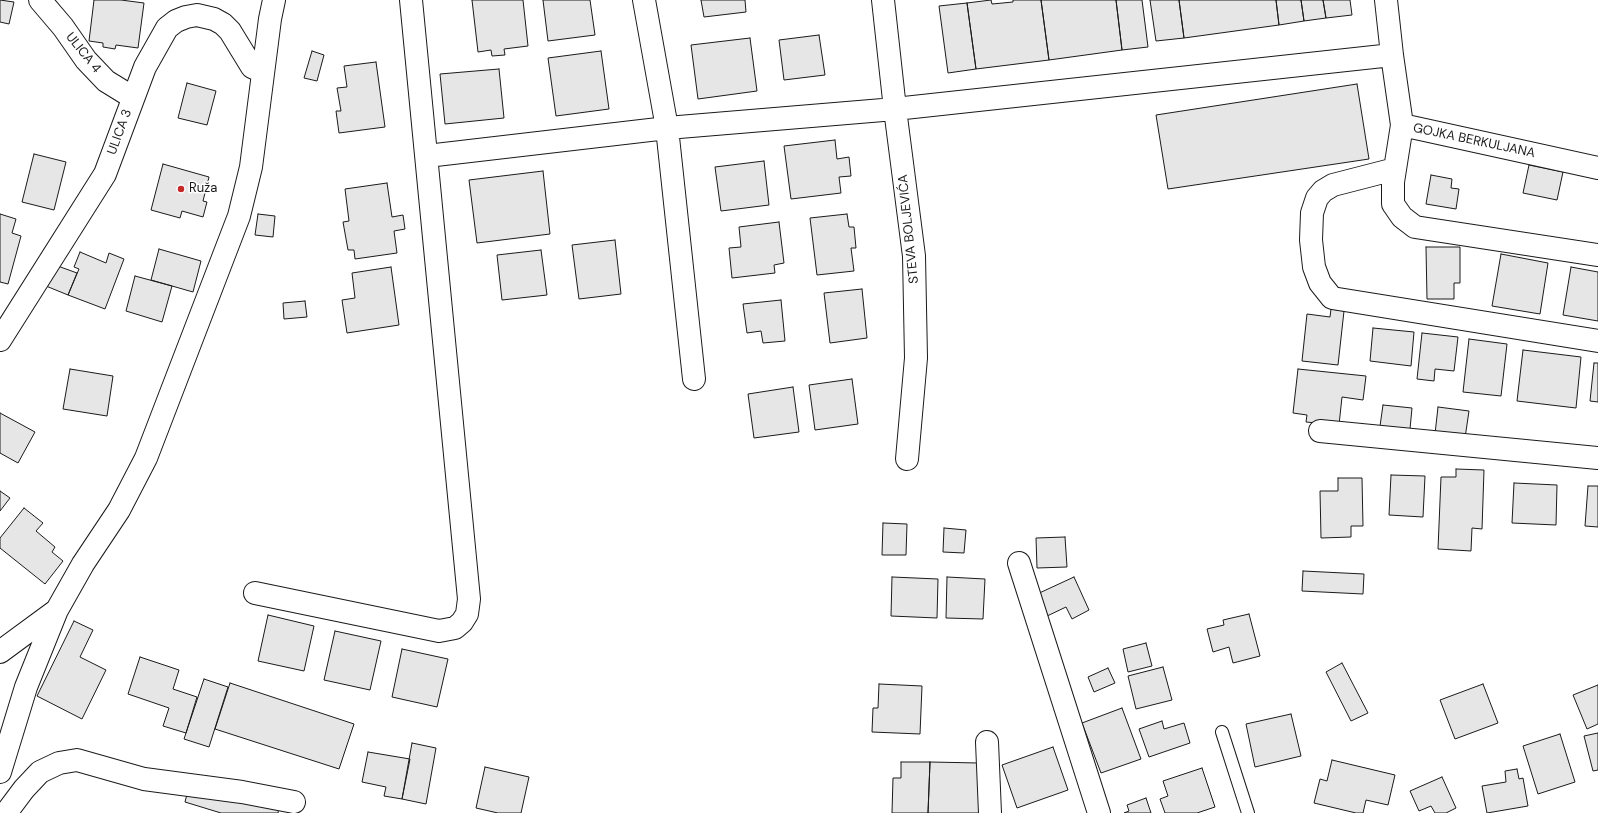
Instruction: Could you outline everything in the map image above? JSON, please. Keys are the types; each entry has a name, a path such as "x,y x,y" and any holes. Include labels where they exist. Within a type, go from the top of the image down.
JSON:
{"street":[{"name":"ULICA 4","path":"40,0 86,60 106,81 132,97"},
{"path":"0,772 26,687 57,610 83,564 119,510 146,458 239,216 251,167 274,0"},
{"path":"255,593 438,631 455,628 462,622 467,614 469,599 412,0"},
{"path":"644,0 667,128 694,379"},
{"name":"STEVA BOLJEVIĆA","path":"883,0 894,109 914,256 916,358 907,459"},
{"name":"GOJKA BERKULJANA","path":"1386,0 1402,126 1598,168"},
{"name":"ULICA 3","path":"0,340 105,174 144,67 167,28 176,21 186,17 197,15 206,16 223,24 234,37 252,67 263,72"},
{"path":"427,156 667,128 894,109 1392,55"},
{"path":"1402,126 1393,182 1393,204 1402,217 1415,227 1598,256"},
{"path":"1395,169 1333,185 1323,191 1317,198 1312,213 1311,240 1314,267 1320,283 1332,298 1598,341"},
{"path":"1320,431 1598,458"},
{"path":"1019,563 1099,813"},
{"path":"0,652 57,610"},
{"path":"987,742 990,813"},
{"path":"6,813 24,789 40,772 59,762 77,760 144,779 242,792 294,802"}],"lane":[{"path":"1222,732 1248,813"}],"building":[{"path":"0,0 14,2 9,24 0,22"},
{"path":"94,0 121,0 144,3 138,48 116,45 115,49 103,47 103,43 89,41"},
{"path":"472,0 523,0 528,46 504,49 505,55 492,56 491,50 478,52"},
{"path":"543,0 590,0 595,35 548,41"},
{"path":"701,0 745,0 746,12 704,17"},
{"path":"991,0 992,4 1013,2 1013,0 1041,0 1049,60 976,69 967,3"},
{"path":"1041,0 1116,0 1122,50 1049,60"},
{"path":"1116,0 1142,0 1148,47 1122,50"},
{"path":"1150,0 1179,0 1184,38 1156,41"},
{"path":"1179,0 1276,0 1279,25 1184,38"},
{"path":"1276,0 1301,0 1304,21 1279,25"},
{"path":"1301,0 1323,0 1326,18 1304,21"},
{"path":"1323,0 1350,0 1352,15 1326,18"},
{"path":"967,3 976,69 948,73 939,6"},
{"path":"819,35 825,75 784,80 779,40"},
{"path":"750,38 757,91 698,99 691,45"},
{"path":"312,51 324,55 317,81 304,78"},
{"path":"601,51 609,109 556,116 548,58"},
{"path":"376,62 385,127 339,133 336,111 341,111 337,88 347,87 344,66"},
{"path":"499,69 504,118 445,124 440,74"},
{"path":"187,83 216,91 207,125 178,118"},
{"path":"1357,84 1369,159 1168,189 1156,115"},
{"path":"835,140 837,159 849,157 851,176 839,177 841,193 791,199 784,146"},
{"path":"34,154 66,162 54,210 22,202"},
{"path":"764,161 769,205 721,211 715,167"},
{"name":"Ruža","path":"163,164 209,177 203,201 207,202 203,217 182,211 180,218 151,210"},
{"path":"1529,165 1563,172 1557,200 1523,193"},
{"path":"543,171 550,234 477,243 469,180"},
{"path":"1431,175 1452,179 1451,188 1459,189 1456,209 1426,204"},
{"path":"387,183 392,217 403,215 405,229 394,231 397,253 355,259 354,250 348,250 343,222 349,221 345,189"},
{"path":"0,214 16,219 12,233 21,236 8,284 0,282"},
{"path":"258,214 275,216 273,237 255,235"},
{"path":"847,214 849,227 854,227 856,248 851,248 854,271 817,275 810,218"},
{"path":"779,222 784,263 774,265 775,273 732,278 729,248 741,247 739,227"},
{"path":"615,240 621,294 579,299 572,245"},
{"path":"1426,247 1460,247 1460,283 1454,283 1454,299 1427,299"},
{"path":"159,249 201,261 193,292 151,280"},
{"path":"541,250 547,295 502,300 497,255"},
{"path":"80,252 106,263 109,253 124,259 105,309 68,295 79,269 74,267"},
{"path":"1501,254 1548,263 1540,314 1492,306"},
{"path":"55,265 77,273 68,295 46,286"},
{"path":"391,267 399,325 347,333 342,300 355,298 352,273"},
{"path":"1571,267 1598,272 1598,321 1563,315"},
{"path":"135,276 172,286 162,322 126,311"},
{"path":"862,289 867,338 830,343 824,293"},
{"path":"781,300 785,341 763,343 761,331 747,333 743,304"},
{"path":"305,301 307,317 284,319 283,303"},
{"path":"1331,309 1344,311 1338,365 1302,361 1307,314 1330,317"},
{"path":"1373,328 1414,332 1411,366 1370,361"},
{"path":"1422,333 1458,337 1454,371 1435,369 1434,381 1417,379"},
{"path":"1469,339 1507,344 1501,396 1463,392"},
{"path":"1523,350 1581,357 1576,408 1517,401"},
{"path":"1594,363 1598,363 1598,402 1590,401"},
{"path":"70,369 113,376 107,416 63,409"},
{"path":"1298,369 1366,376 1363,400 1342,397 1339,425 1306,422 1307,415 1293,413"},
{"path":"852,379 858,424 815,430 809,385"},
{"path":"793,387 799,432 754,438 748,394"},
{"path":"1383,405 1412,408 1410,429 1380,426"},
{"path":"1438,407 1469,411 1465,438 1435,434"},
{"path":"0,413 35,432 18,463 0,453"},
{"path":"1456,469 1484,470 1482,529 1472,528 1471,551 1438,549 1441,477 1456,477"},
{"path":"1391,475 1425,476 1423,517 1389,515"},
{"path":"1338,478 1362,478 1363,526 1351,526 1351,537 1321,538 1320,491 1338,491"},
{"path":"1514,483 1557,485 1556,525 1512,523"},
{"path":"1588,486 1598,486 1598,527 1585,526"},
{"path":"0,491 10,498 0,511"},
{"path":"24,508 43,523 36,531 55,547 52,552 63,561 45,584 0,548 0,538"},
{"path":"883,523 907,524 906,555 882,555"},
{"path":"944,528 966,530 964,553 943,552"},
{"path":"1065,537 1067,567 1037,568 1036,538"},
{"path":"1303,571 1364,574 1363,594 1302,591"},
{"path":"892,577 938,579 937,618 891,616"},
{"path":"947,577 985,579 983,619 946,618"},
{"path":"1074,577 1089,610 1072,619 1066,607 1045,617 1035,595"},
{"path":"1249,614 1260,656 1233,663 1229,647 1213,652 1207,629 1224,625 1223,620"},
{"path":"268,615 314,626 304,671 258,661"},
{"path":"74,621 93,630 80,657 106,670 82,719 37,696"},
{"path":"335,631 381,641 370,690 324,680"},
{"path":"1146,643 1152,666 1128,672 1123,649"},
{"path":"402,649 448,659 437,707 392,697"},
{"path":"140,657 179,670 173,689 197,697 186,733 163,726 169,708 128,694"},
{"path":"1342,663 1368,713 1351,721 1326,672"},
{"path":"1163,667 1172,700 1136,709 1128,676"},
{"path":"1108,668 1115,683 1094,692 1088,677"},
{"path":"204,679 228,687 209,747 184,739"},
{"path":"230,683 354,724 339,769 215,729"},
{"path":"879,684 922,686 920,734 872,732 873,708 878,708"},
{"path":"1483,684 1498,723 1455,739 1440,700"},
{"path":"1598,685 1598,724 1587,729 1573,695"},
{"path":"1122,708 1141,759 1101,773 1082,723"},
{"path":"1291,714 1301,756 1255,767 1246,724"},
{"path":"1162,721 1164,729 1184,723 1190,743 1149,757 1139,729"},
{"path":"1598,733 1598,770 1593,771 1584,736"},
{"path":"1560,734 1575,782 1538,794 1523,746"},
{"path":"412,743 436,748 426,804 402,799"},
{"path":"1053,747 1068,790 1017,808 1002,765"},
{"path":"368,752 410,759 402,799 384,796 386,787 362,782"},
{"path":"1332,760 1395,775 1388,805 1366,800 1363,813 1356,813 1314,803 1320,779 1327,781"},
{"path":"901,762 930,762 928,813 892,813 893,778 901,778"},
{"path":"930,762 979,763 979,813 928,813"},
{"path":"485,767 529,777 521,813 498,813 476,808"},
{"path":"1202,768 1215,807 1197,813 1165,813 1160,799 1168,796 1163,781"},
{"path":"1517,769 1519,779 1523,778 1528,806 1487,813 1482,786 1506,782 1505,771"},
{"path":"1442,777 1456,808 1446,813 1435,813 1431,806 1419,811 1410,791"},
{"path":"188,790 279,808 278,813 221,813 185,802"},
{"path":"1146,798 1151,813 1124,813 1129,811 1127,805"}],"place":[{"name":"Ruža","path":"181,189"}]}
